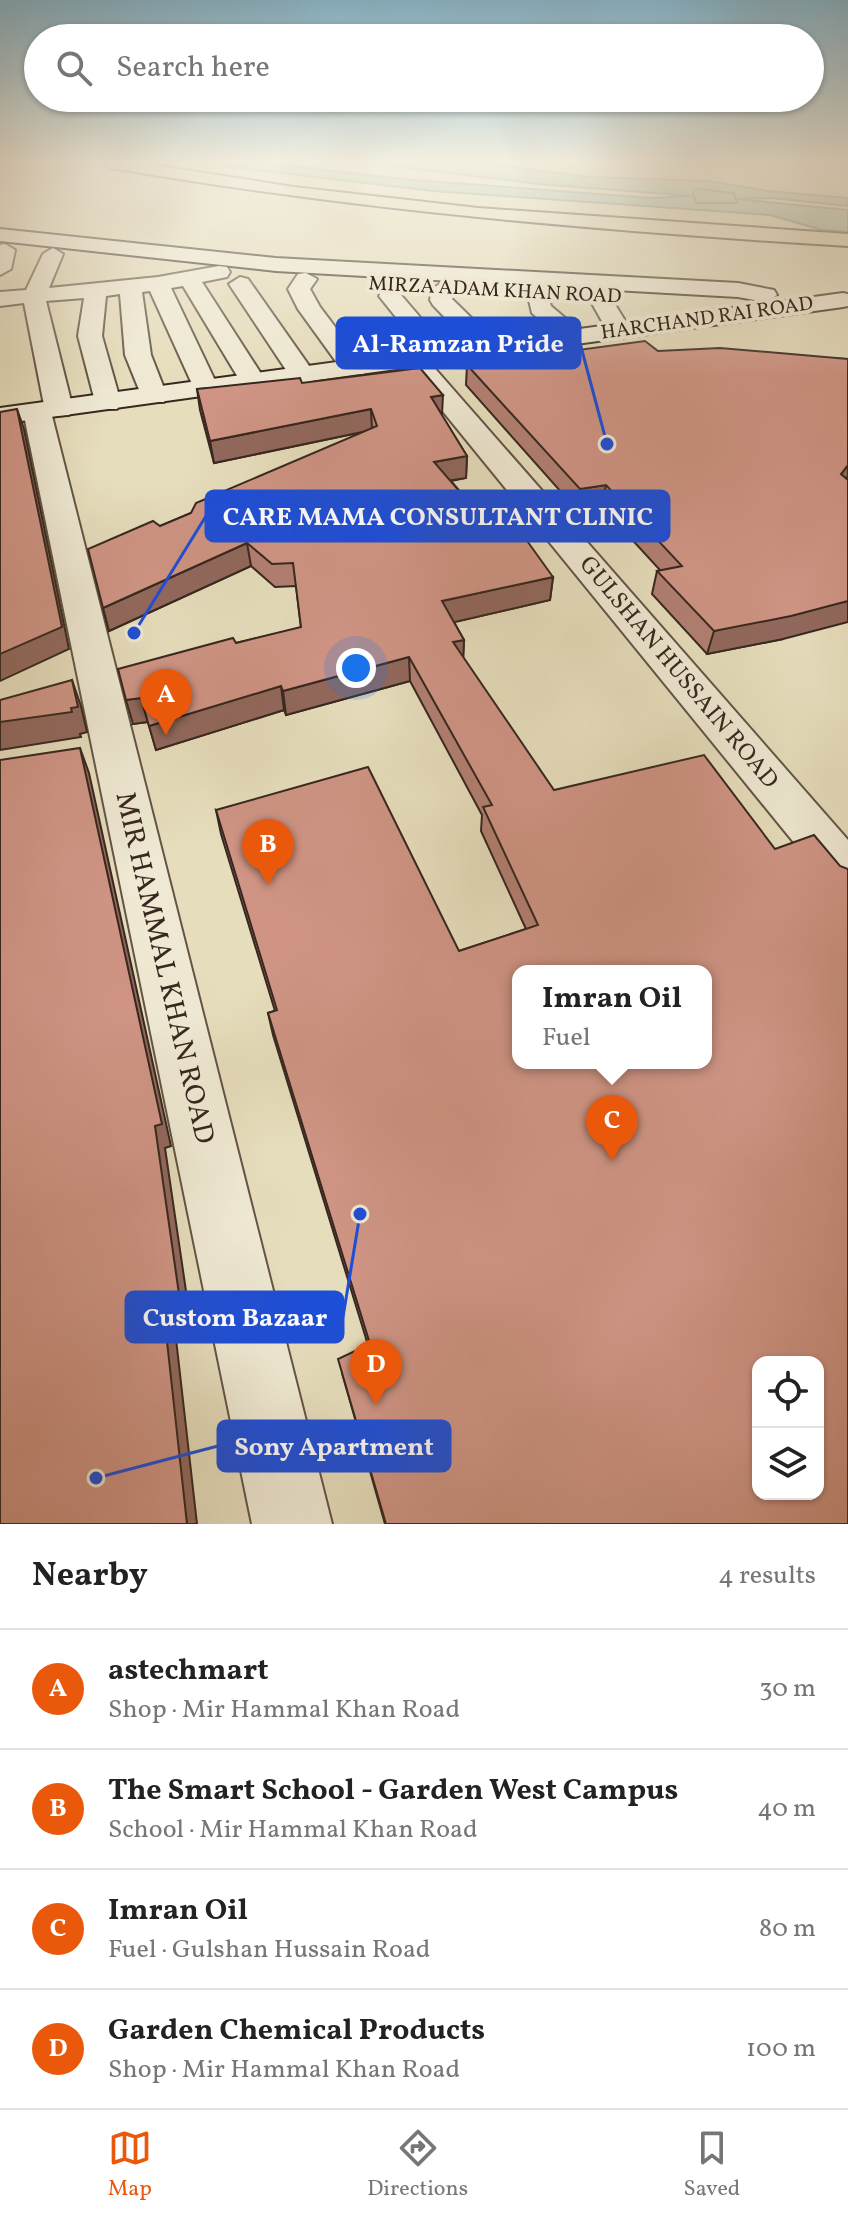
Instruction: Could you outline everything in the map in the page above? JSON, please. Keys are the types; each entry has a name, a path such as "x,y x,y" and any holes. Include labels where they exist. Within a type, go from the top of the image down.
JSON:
{"highway":[{"path":"747,234 848,240"}],"street":[{"name":"MIRZA ADAM KHAN ROAD","path":"1,251 53,254 230,278 306,279 539,296 744,298 752,294"},
{"name":"MIRZA ADAM KHAN ROAD","path":"1,251 738,290 752,294 846,300"},
{"path":"34,296 53,254"},
{"path":"0,299 190,279 230,278 303,376"},
{"path":"190,279 254,383"},
{"path":"306,279 299,289 309,309 354,369"},
{"path":"158,284 206,389"},
{"path":"130,285 138,355 154,396"},
{"name":"GULSHAN HUSSAIN ROAD","path":"396,286 390,296 428,359 848,874"},
{"path":"96,289 90,336 107,403"},
{"path":"443,289 441,300 490,350"},
{"name":"MIR HAMMAL KHAN ROAD","path":"34,296 32,412 93,754 292,1524"},
{"path":"539,296 540,308 574,338"},
{"path":"600,298 620,332"},
{"name":"HARCHAND RAI ROAD","path":"32,412 846,300"}],"building":[{"path":"645,341 658,351 720,348 848,359 848,465 841,474 848,480 848,601 714,631 657,571 682,566 606,485 580,489 467,365"},
{"path":"420,368 443,395 431,397 467,456 434,462 498,536 520,531 553,577 442,601 464,640 453,642 554,790 704,755 775,849 814,835 840,866 848,869 848,1524 386,1524 338,1359 370,1344 268,1013 277,1010 216,810 368,767 459,951 538,925 483,807 492,805 409,657 283,691 281,686 149,726 141,698 126,700 118,669 233,638 236,643 301,627 293,563 272,564 247,543 103,608 88,549 153,521 160,526 191,513 196,503 377,426 371,409 210,441 197,389 300,378 302,383"},
{"path":"17,409 62,627 0,654 0,412"},
{"path":"72,680 78,707 71,708 72,712 0,722 0,700"},
{"path":"80,748 162,1124 155,1126 181,1308 164,1314 187,1524 0,1524 0,760"}],"place":[{"name":"Al-Ramzan Pride","path":"607,444"},
{"name":"CARE MAMA CONSULTANT CLINIC","path":"134,633"},
{"name":"astechmart","path":"166,735"},
{"name":"The Smart School - Garden West Campus","path":"268,885"},
{"name":"Imran Oil","path":"612,1161"},
{"name":"Custom Bazaar","path":"360,1214"},
{"name":"Garden Chemical Products","path":"376,1405"},
{"name":"Sony Apartment","path":"96,1478"}]}
